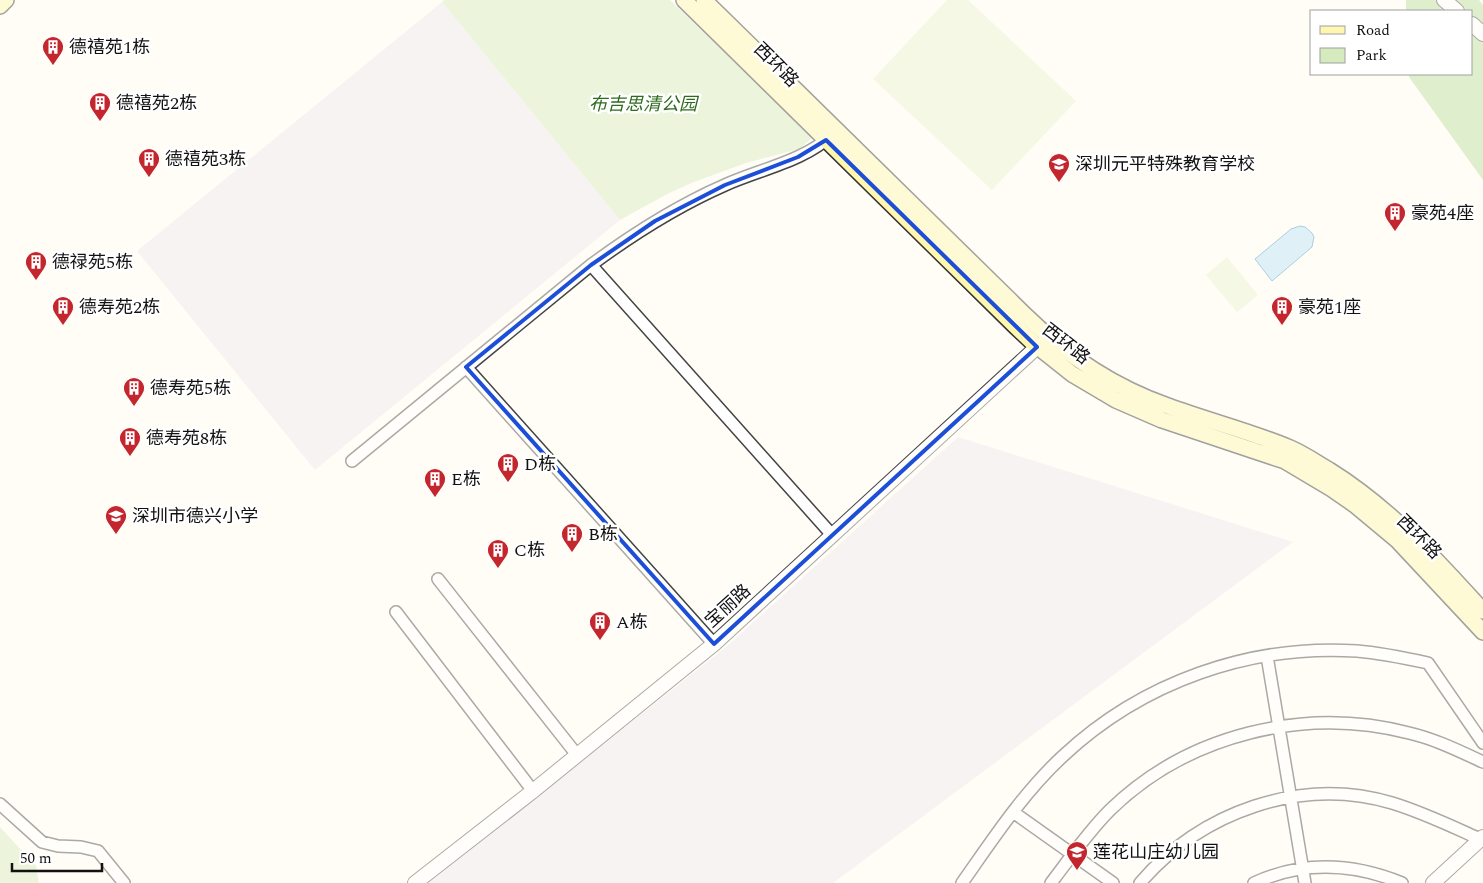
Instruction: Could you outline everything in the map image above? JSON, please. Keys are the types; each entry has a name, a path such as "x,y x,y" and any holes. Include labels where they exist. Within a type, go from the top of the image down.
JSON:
{"main road":[{"path":"0,6 6,0"},
{"name":"西环路","path":"684,0 1052,340 1081,362 1122,387 1167,406 1290,448 1340,477 1378,505 1407,530 1483,610"},
{"name":"西环路","path":"704,0 831,135 1037,347 1072,374 1116,400 1162,420 1285,462 1332,489 1355,505 1397,540 1483,632"}],"street":[{"path":"1444,0 1456,10"},
{"path":"1473,25 1483,34"},
{"path":"352,461 590,265 622,242 689,202 724,185 798,158 831,135"},
{"path":"590,265 833,536"},
{"name":"宝丽路","path":"415,883 533,791 714,644 1037,347 1052,340"},
{"path":"466,367 714,644"},
{"path":"438,579 577,755"},
{"path":"396,612 533,791"},
{"path":"962,883 1013,812 1044,774 1090,732 1150,694 1182,679 1216,667 1267,656 1322,650 1358,651 1428,663 1483,744"},
{"path":"1267,656 1305,883"},
{"path":"1051,883 1096,824 1112,808 1158,772 1183,758 1237,736 1279,726 1323,722 1352,723 1381,727 1437,741 1483,762"},
{"path":"1140,883 1178,846 1209,825 1236,812 1257,805 1291,797 1324,794 1346,795 1390,802 1482,838 1433,883"},
{"path":"0,804 42,842 98,851 124,883"},
{"path":"1013,812 1112,883"},
{"path":"1254,883 1278,874 1303,868 1325,866 1372,872 1402,883"}],"highlighted area":[{"path":"826,140 1037,347 714,644 466,367 591,265 655,221 725,185 798,157"}],"shaded area":[{"path":"442,2 620,220 315,470 137,251"},
{"path":"958,437 1293,542 833,883 429,883 726,647"}],"green space":[{"name":"布吉思清公园","path":"444,0 670,0 812,138 799,149 746,163 694,182 669,193 620,220 442,2"},
{"path":"947,0 968,0 1076,101 992,190 873,79"},
{"path":"1406,0 1479,0 1483,5 1483,180 1409,77 1409,75 1473,75 1473,10 1406,10"},
{"path":"1227,257 1258,295 1237,312 1206,275"},
{"path":"0,827 36,866 39,883 0,883"}],"water":[{"path":"1300,226 1305,227 1312,233 1314,237 1312,247 1272,281 1255,259 1291,229"}],"place":[{"name":"德禧苑1栋","path":"53,66"},
{"name":"德禧苑2栋","path":"100,122"},
{"name":"德禧苑3栋","path":"149,178"},
{"name":"深圳元平特殊教育学校","path":"1059,183"},
{"name":"豪苑4座","path":"1395,232"},
{"name":"德禄苑5栋","path":"36,281"},
{"name":"德寿苑2栋","path":"63,326"},
{"name":"豪苑1座","path":"1282,326"},
{"name":"德寿苑5栋","path":"134,407"},
{"name":"德寿苑8栋","path":"130,457"},
{"name":"D栋","path":"508,483"},
{"name":"E栋","path":"435,498"},
{"name":"深圳市德兴小学","path":"116,535"},
{"name":"B栋","path":"572,553"},
{"name":"C栋","path":"498,569"},
{"name":"A栋","path":"600,641"},
{"name":"莲花山庄幼儿园","path":"1077,871"}]}
